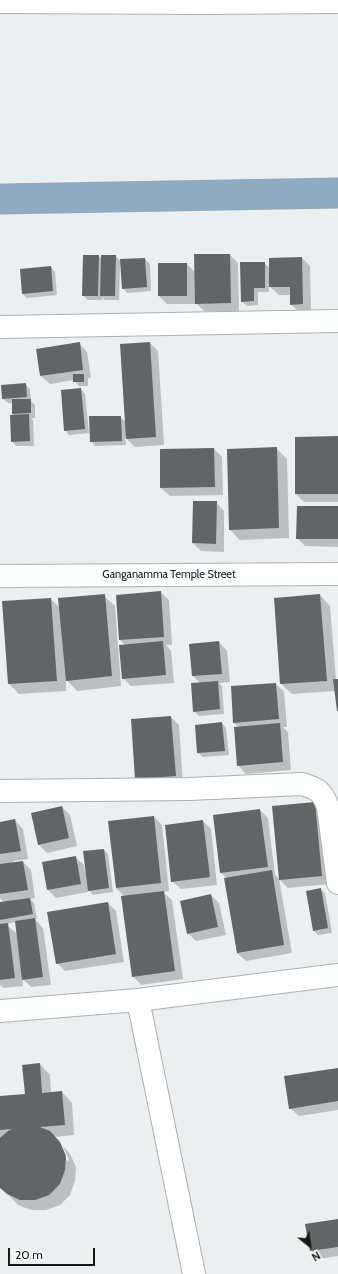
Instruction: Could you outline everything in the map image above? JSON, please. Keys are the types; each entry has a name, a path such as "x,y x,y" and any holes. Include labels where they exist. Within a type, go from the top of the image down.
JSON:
{"street":[{"path":"0,2 211,3 331,1"},
{"path":"0,327 338,321"},
{"name":"Ganganamma Temple Street","path":"0,576 338,574"},
{"path":"0,791 189,789 302,784 316,788 324,796 328,807 338,883"},
{"path":"0,1011 138,1000 338,975"},
{"path":"138,1000 194,1274"}],"building":[{"path":"194,254 230,254 231,303 195,304"},
{"path":"83,255 99,255 98,296 82,296"},
{"path":"101,255 116,255 115,296 100,296"},
{"path":"302,257 303,304 290,305 290,287 269,287 269,258"},
{"path":"145,258 147,287 122,289 120,259"},
{"path":"240,262 265,262 265,288 254,288 254,301 241,302"},
{"path":"158,263 187,263 187,296 158,296"},
{"path":"51,266 53,291 22,294 20,269"},
{"path":"80,342 83,370 40,376 36,349"},
{"path":"150,342 156,437 126,439 120,344"},
{"path":"73,374 84,374 84,382 73,382"},
{"path":"26,383 27,397 2,399 1,385"},
{"path":"81,388 85,429 64,431 61,390"},
{"path":"12,399 31,399 31,413 12,414"},
{"path":"29,414 30,441 11,442 10,415"},
{"path":"89,416 121,416 122,441 90,442"},
{"path":"338,436 338,494 295,494 295,437"},
{"path":"277,447 279,528 229,530 227,449"},
{"path":"214,448 215,487 160,488 160,449"},
{"path":"193,501 217,501 216,544 192,543"},
{"path":"297,506 338,506 338,539 296,539"},
{"path":"161,591 164,637 119,640 116,595"},
{"path":"105,594 112,676 66,681 58,598"},
{"path":"320,594 327,681 280,684 274,598"},
{"path":"51,598 57,681 8,684 2,601"},
{"path":"163,641 166,675 122,679 119,645"},
{"path":"219,641 222,674 192,676 189,644"},
{"path":"333,679 338,679 338,711 337,711"},
{"path":"218,681 220,709 193,712 191,683"},
{"path":"276,683 279,719 233,723 231,686"},
{"path":"171,716 176,776 135,779 131,719"},
{"path":"222,722 225,751 197,753 195,725"},
{"path":"280,723 283,762 237,766 234,727"},
{"path":"315,802 322,876 279,880 272,806"},
{"path":"62,806 69,838 38,845 31,813"},
{"path":"260,809 268,867 220,873 213,815"},
{"path":"154,816 161,883 116,888 108,821"},
{"path":"15,819 21,851 0,854 0,822"},
{"path":"203,820 210,877 171,882 165,825"},
{"path":"104,849 109,888 88,891 83,851"},
{"path":"76,856 81,884 47,890 42,862"},
{"path":"23,861 28,890 0,894 0,864"},
{"path":"272,870 284,945 237,953 224,878"},
{"path":"321,888 328,928 313,931 306,891"},
{"path":"164,891 175,971 132,977 121,896"},
{"path":"211,894 218,927 187,934 180,901"},
{"path":"30,898 33,914 0,920 0,902"},
{"path":"108,902 116,954 56,964 47,912"},
{"path":"35,918 43,977 22,980 15,921"},
{"path":"8,923 15,978 0,980 0,924"},
{"path":"40,1063 42,1093 62,1091 65,1125 40,1127 50,1131 60,1142 66,1156 65,1170 60,1184 49,1195 35,1200 20,1200 7,1194 0,1188 0,1138 12,1129 0,1130 0,1096 25,1094 22,1065"},
{"path":"338,1068 338,1101 289,1109 284,1076"},
{"path":"338,1219 338,1247 310,1251 305,1224"}],"waterway":[{"path":"0,199 338,193"}]}
